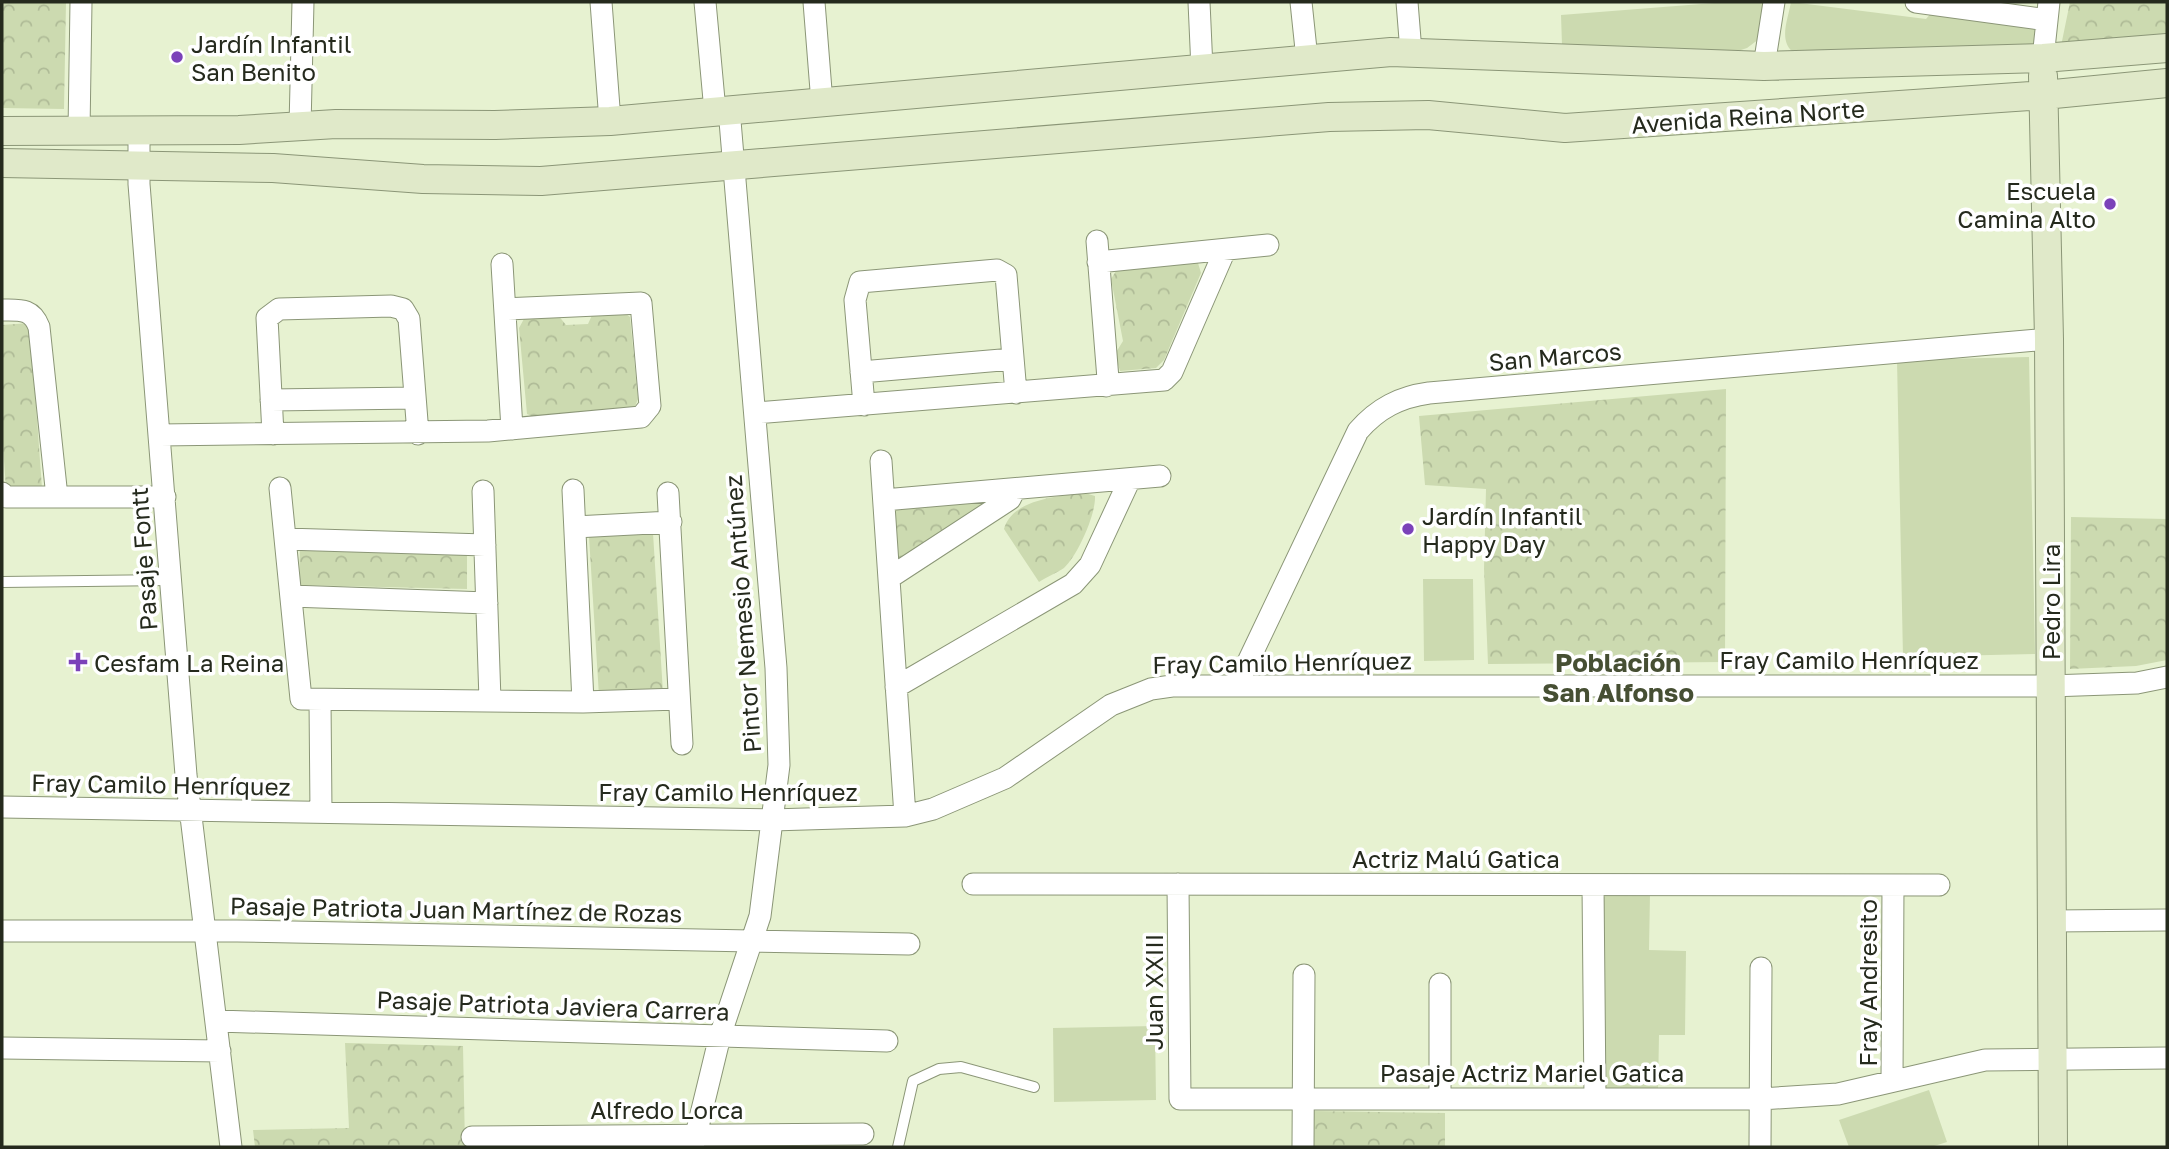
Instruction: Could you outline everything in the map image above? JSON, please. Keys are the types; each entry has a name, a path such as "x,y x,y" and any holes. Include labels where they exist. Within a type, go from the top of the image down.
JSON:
{"street":[{"path":"79,131 81,2"},
{"path":"300,126 303,2"},
{"path":"601,2 610,121"},
{"name":"Pintor Nemesio Antúnez","path":"695,1141 720,1036 760,916 779,765 779,720 734,166 705,2"},
{"path":"814,2 822,103"},
{"path":"1199,2 1202,69"},
{"path":"1301,2 1307,59"},
{"path":"1407,2 1411,52"},
{"path":"1764,66 1774,2"},
{"path":"1916,2 2048,11 2043,58"},
{"name":"Avenida Reina Norte","path":"2,131 139,132 300,126 610,121 1411,52 1764,66 2043,58 2167,48"},
{"name":"Pedro Lira","path":"2043,58 2049,340 2053,1147"},
{"name":"Avenida Reina Norte","path":"2,163 139,165 528,181 1329,117 1428,115 1565,128 2044,95 2167,83"},
{"name":"Pasaje Fontt","path":"139,132 139,165 170,580 190,810 231,1147"},
{"path":"1106,386 1108,379 1098,251 1225,250 1268,245"},
{"path":"755,414 1164,380 1172,372 1225,250"},
{"path":"502,264 512,429"},
{"path":"864,405 855,300 860,282 998,270 1006,275 1016,393"},
{"path":"160,435 418,434 512,429 641,417 650,407 641,303 505,309"},
{"path":"273,434 267,317 279,309 391,306 403,309 409,319 418,434"},
{"path":"2,310 26,310 35,317 39,327 57,497"},
{"name":"San Marcos","path":"1237,685 1358,430 1379,411 1403,398 1429,393 2049,340"},
{"path":"861,372 1013,359"},
{"path":"271,400 415,398"},
{"path":"881,461 905,816"},
{"path":"884,500 1160,476"},
{"path":"895,687 1073,584 1090,565 1130,479"},
{"path":"280,488 301,699 583,702 678,699"},
{"path":"889,578 1010,499 1015,489"},
{"path":"573,490 583,702"},
{"path":"483,491 490,700"},
{"path":"2,492 6,497 164,497"},
{"path":"668,493 682,744"},
{"path":"575,527 671,522"},
{"path":"285,539 485,545"},
{"path":"291,596 487,603"},
{"name":"Fray Camilo Henríquez","path":"2,807 772,820 905,816 933,809 1005,778 1111,705 1130,695 1172,686 2050,686 2137,683 2167,677"},
{"path":"320,699 321,812"},
{"name":"Actriz Malú Gatica","path":"973,884 1939,885"},
{"name":"Juan XXIII","path":"1178,884 1180,1099"},
{"path":"1593,885 1595,1098"},
{"name":"Fray Andresito","path":"1892,1081 1893,885"},
{"path":"2052,921 2167,920"},
{"name":"Pasaje Patriota Juan Martínez de Rozas","path":"2,931 206,931 908,944"},
{"path":"1760,968 1760,1147"},
{"path":"1303,1147 1304,975"},
{"path":"1440,984 1440,1099"},
{"name":"Pasaje Patriota Javiera Carrera","path":"217,1021 887,1041"},
{"path":"2,1048 220,1051"},
{"name":"Pasaje Actriz Mariel Gatica","path":"1180,1099 1761,1099 1838,1094 1985,1060 2167,1058"},
{"name":"Alfredo Lorca","path":"472,1137 695,1141 863,1134"}],"lane":[{"path":"2,582 170,580"},
{"path":"898,1147 913,1081 939,1069 961,1067 1034,1087"}],"green space":[{"path":"2,2 66,2 64,109 2,108"},
{"path":"1727,2 1764,2 1759,39 1747,48 1732,53 1562,45 1561,15"},
{"path":"1791,2 1926,19 1932,12 2041,24 2032,47 1796,54 1790,49 1785,37"},
{"path":"2070,2 2167,2 2167,36 2061,46"},
{"path":"1198,263 1201,273 1164,360 1156,368 1120,371 1115,354 1123,341 1111,279 1116,271"},
{"path":"622,311 630,317 638,399 634,409 536,418 527,414 519,328 525,317 558,315 566,325 588,324 593,313"},
{"path":"30,323 42,488 6,490 2,429 2,325"},
{"path":"2029,357 2035,654 1903,657 1897,360"},
{"path":"1726,389 1725,662 1488,664 1484,569 1486,489 1425,485 1419,416"},
{"path":"1085,493 1095,496 1095,504 1080,544 1064,568 1039,582 1004,529 1009,519 1026,505"},
{"path":"991,499 903,562 896,559 891,506"},
{"path":"2071,517 2167,519 2167,660 2136,666 2070,669"},
{"path":"653,533 663,693 599,696 589,537"},
{"path":"300,544 467,549 467,589 299,585"},
{"path":"1423,579 1473,579 1474,660 1424,661"},
{"path":"1603,893 1650,894 1649,950 1686,951 1685,1035 1659,1035 1658,1090 1601,1089"},
{"path":"1155,1026 1156,1100 1054,1102 1053,1028"},
{"path":"345,1043 463,1046 465,1146 669,1142 667,1147 255,1147 253,1130 349,1128"},
{"path":"1929,1090 1947,1142 1931,1147 1849,1147 1839,1120"},
{"path":"1313,1111 1445,1113 1445,1147 1313,1147"}],"place":[{"name":"Jardín Infantil San Benito","path":"177,57"},
{"name":"Escuela Camina Alto","path":"2110,204"},
{"name":"Jardín Infantil Happy Day","path":"1408,529"},
{"name":"Cesfam La Reina","path":"78,662"}],"district":[{"name":"Población San Alfonso","path":"1618,677"}]}
